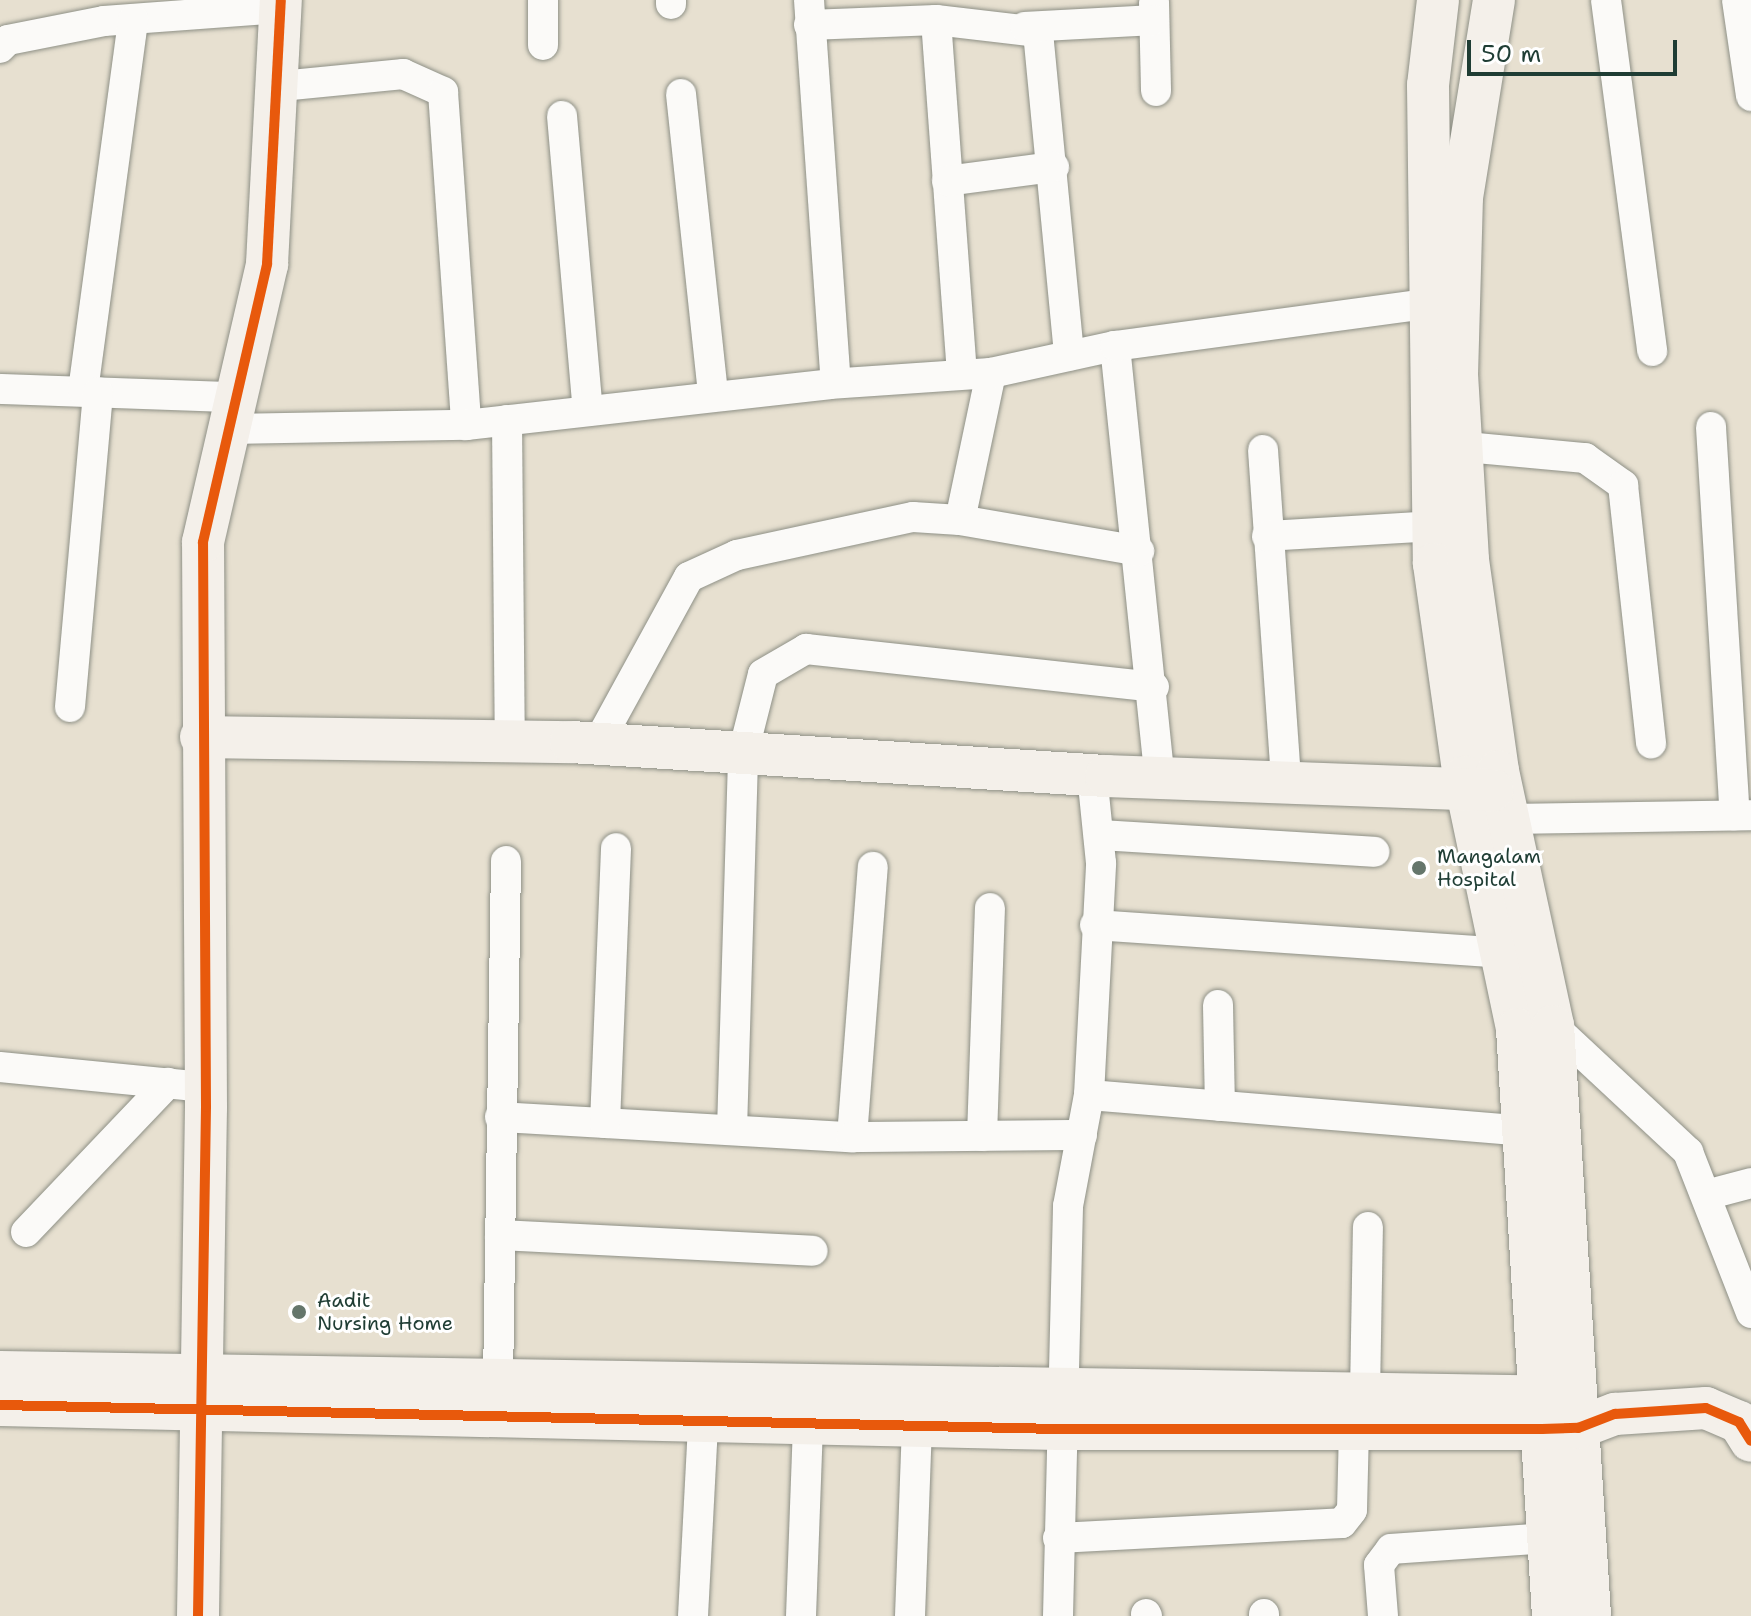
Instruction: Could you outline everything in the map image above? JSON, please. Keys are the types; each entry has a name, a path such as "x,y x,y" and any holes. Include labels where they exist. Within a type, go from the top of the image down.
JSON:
{"street":[{"path":"543,0 543,45"},
{"path":"1438,0 1428,85 1444,302 1466,447 1468,560 1492,800 1501,953 1517,1029 1524,1131 1570,1413 1548,1538 1553,1616"},
{"path":"1494,0 1444,302 1433,526 1492,800 1553,1026 1570,1413 1590,1616"},
{"path":"1606,0 1652,351"},
{"path":"1737,0 1751,96"},
{"path":"3,40 133,19 281,4 281,86 267,264 203,542 201,737 187,1085 199,1397 198,1616"},
{"path":"836,383 809,13 917,14 1025,27 1154,10 1156,91"},
{"path":"917,14 977,372 960,520"},
{"path":"70,707 91,392 133,19"},
{"path":"1025,27 1041,38 1069,356"},
{"path":"281,86 403,74 443,92 466,425"},
{"path":"681,94 713,395"},
{"path":"562,116 588,411"},
{"path":"947,181 1054,167"},
{"path":"0,389 91,392 231,413 466,425 713,395 977,372 1115,346 1444,302"},
{"path":"1115,346 1154,687 1160,778"},
{"path":"507,420 510,743"},
{"path":"201,737 598,743 1092,775 1286,783 1492,800 1743,815 1711,427"},
{"path":"1466,447 1585,458 1623,485 1651,743"},
{"path":"1263,450 1286,783"},
{"path":"598,743 689,577 737,555 913,517 960,520 1139,551"},
{"path":"1267,536 1433,526"},
{"path":"732,1130 743,753 763,674 806,649 1154,687"},
{"path":"1058,1616 1059,1409 1068,1206 1089,1095 1099,835 1092,775"},
{"path":"1099,835 1374,852"},
{"path":"605,1123 616,848"},
{"path":"498,1382 506,861"},
{"path":"852,1137 873,867"},
{"path":"982,1136 990,908"},
{"path":"1095,925 1501,953"},
{"path":"1218,1005 1220,1106"},
{"path":"1553,1026 1688,1152 1751,1312"},
{"path":"0,1067 187,1085"},
{"path":"26,1232 187,1085"},
{"path":"1089,1095 1524,1131"},
{"path":"500,1117 852,1137 1082,1135"},
{"path":"1706,1195 1751,1183"},
{"path":"1058,1538 1342,1523 1352,1510 1360,1412 1368,1227"},
{"path":"500,1235 813,1251"},
{"path":"0,1372 199,1397 703,1423 917,1427 1059,1409"},
{"path":"0,1405 498,1382 1059,1409 1570,1413 1706,1408 1747,1427"},
{"path":"693,1616 703,1423"},
{"path":"801,1616 808,1426"},
{"path":"910,1616 917,1427"},
{"path":"1383,1616 1379,1565 1391,1549 1548,1538"}],"cycle path":[{"path":"198,1616 206,1107 203,542 267,264 281,0"},
{"path":"0,1405 1058,1429 1578,1428 1615,1414 1706,1408 1739,1422 1751,1441"}],"place":[{"name":"Mangalam Hospital","path":"1419,868"},
{"name":"Aadit Nursing Home","path":"299,1312"}]}
